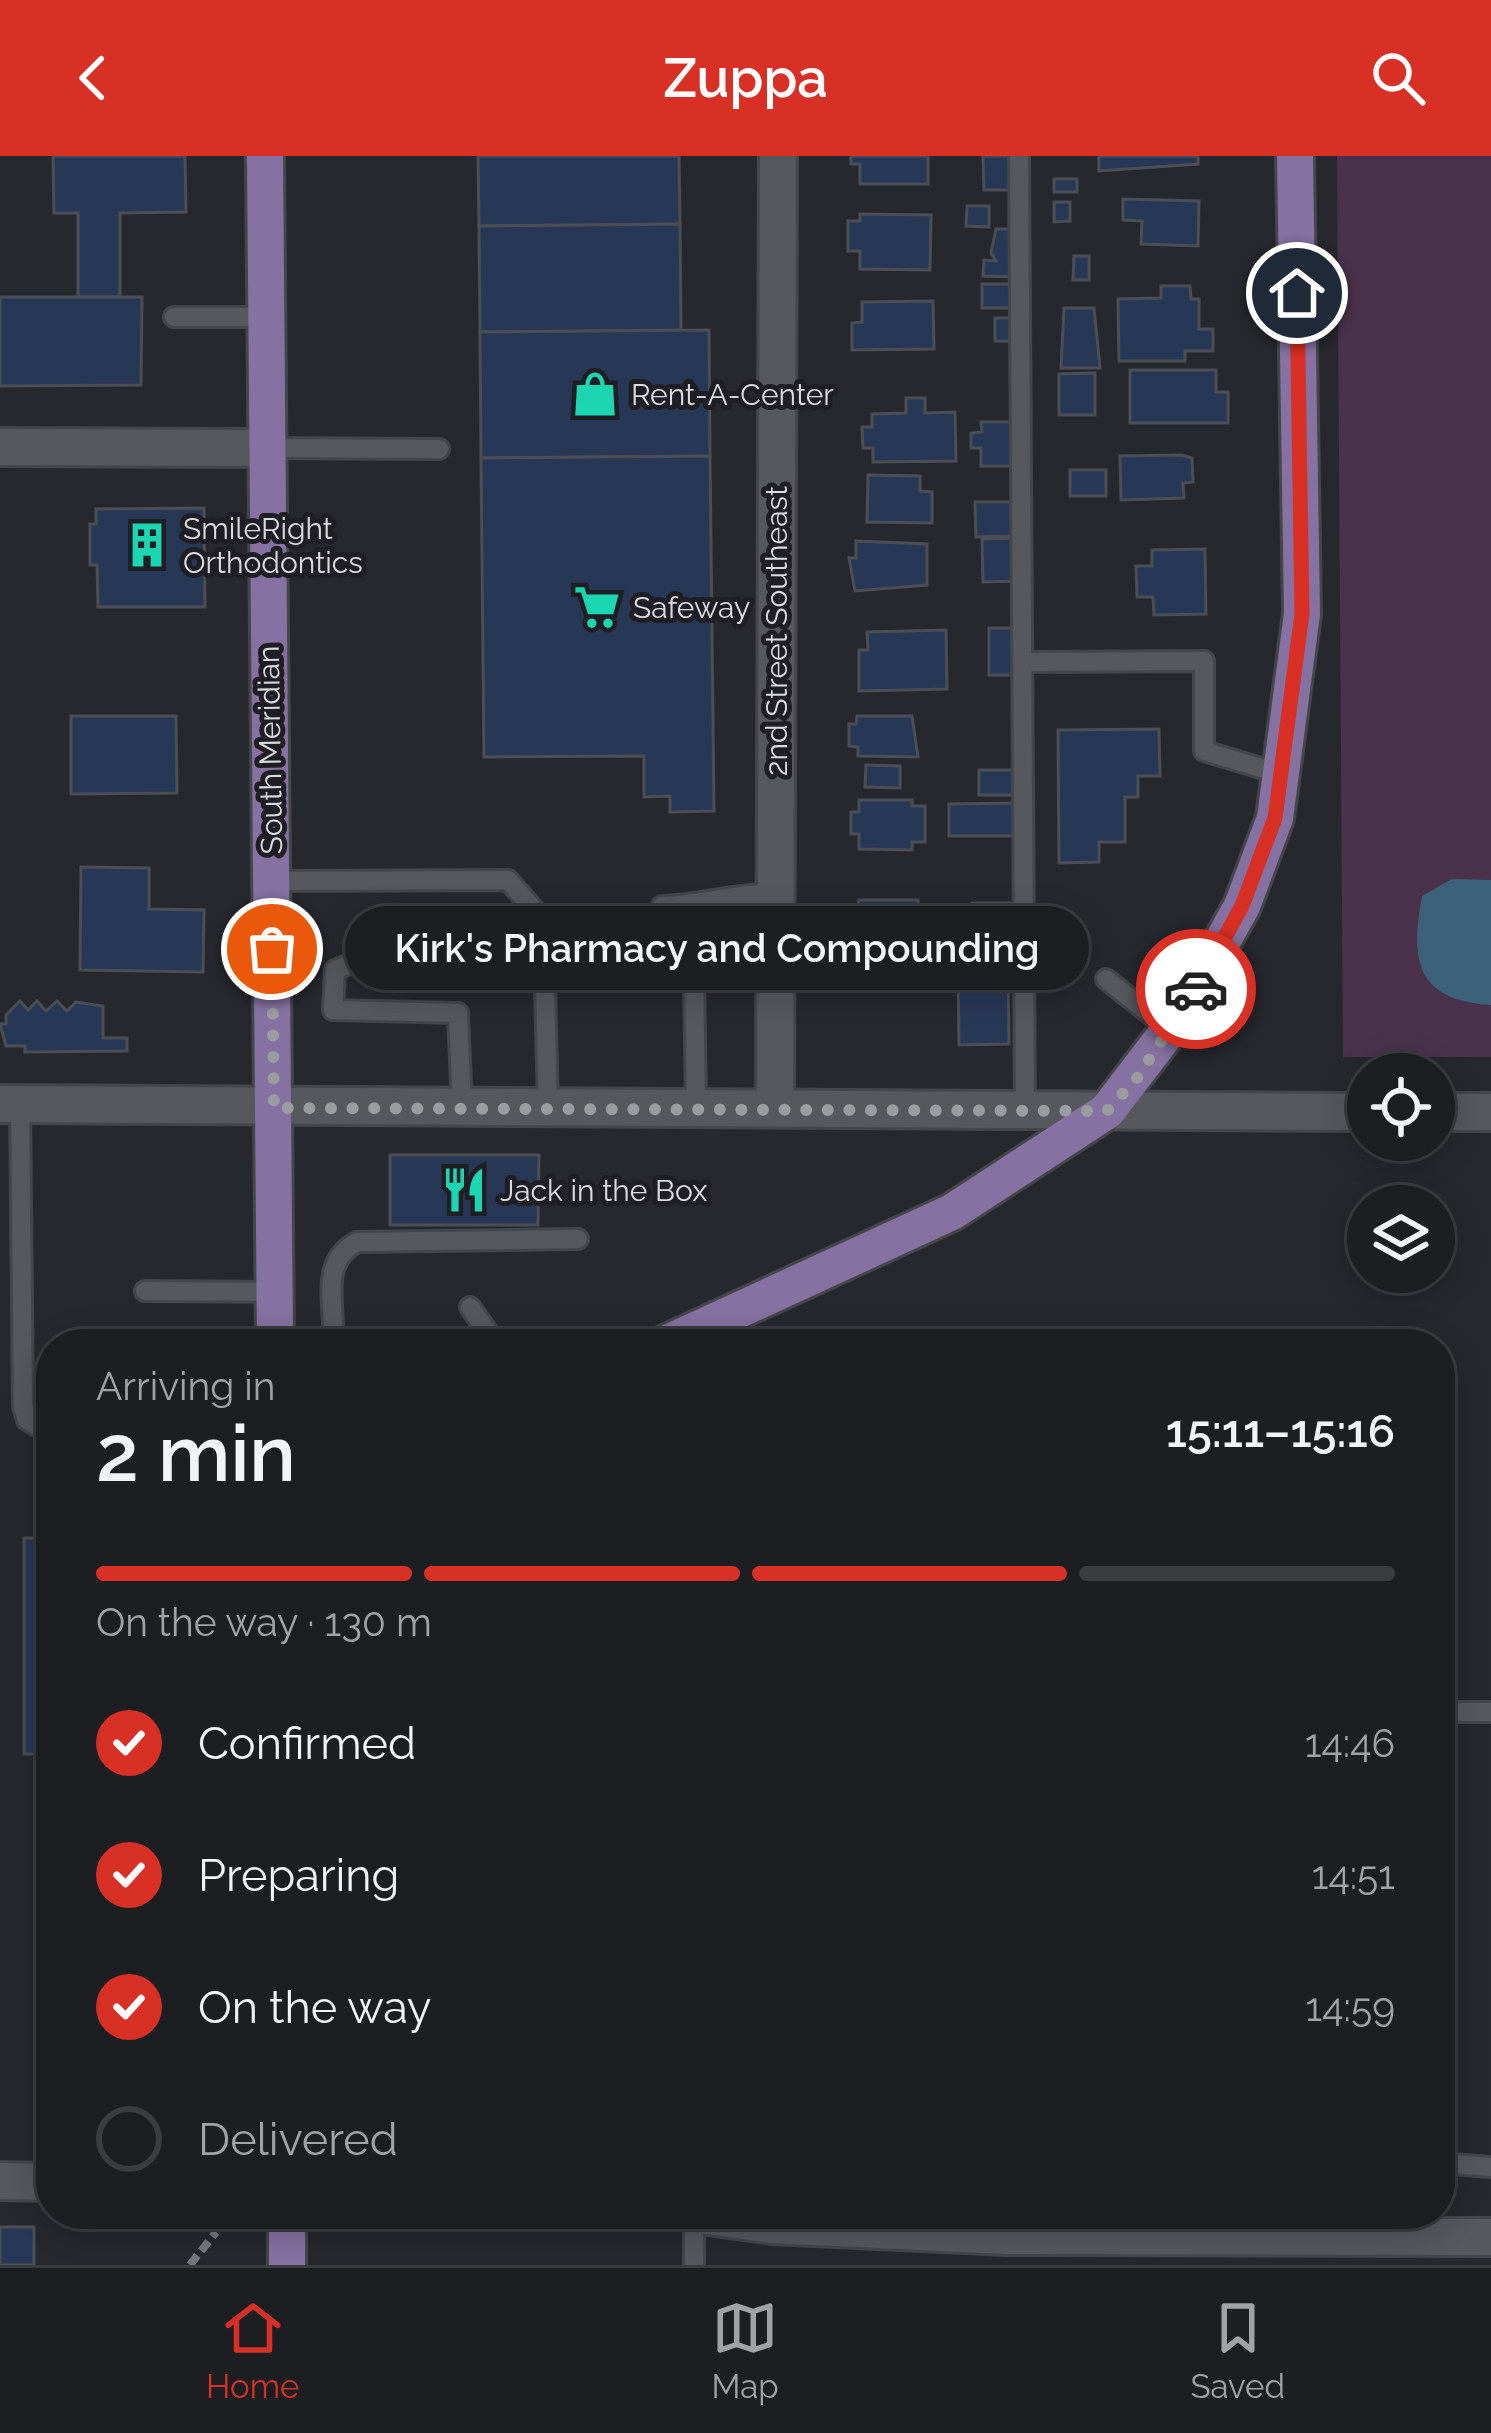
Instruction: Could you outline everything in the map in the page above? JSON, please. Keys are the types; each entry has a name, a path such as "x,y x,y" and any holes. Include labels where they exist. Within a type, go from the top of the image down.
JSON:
{"main road":[{"name":"South Meridian","path":"265,156 275,1329"},
{"path":"698,1329 952,1212 1107,1111 1170,1030 1242,906 1275,818 1302,614 1295,156"},
{"path":"286,2229 287,2265"}],"street":[{"name":"2nd Street Southeast","path":"775,1106 778,156"},
{"path":"0,447 267,448"},
{"path":"10,1104 1347,1112"},
{"path":"1455,1112 1491,1112"},
{"path":"0,2182 36,2182"},
{"path":"858,2229 1325,2251 1491,2237"}],"lane":[{"path":"1019,156 1024,1110"},
{"path":"174,317 266,317"},
{"path":"267,448 439,449"},
{"path":"1023,662 1204,661 1204,751 1281,774"},
{"path":"272,881 508,880 537,913 544,959 548,1107"},
{"path":"662,906 693,905 730,893 775,895"},
{"path":"693,905 696,1107"},
{"path":"462,1108 458,1013 333,1010 335,970 364,958 544,959"},
{"path":"1106,979 1170,1030"},
{"path":"10,1104 23,1406 27,1420 36,1425"},
{"path":"333,1324 333,1268 339,1254 356,1242 578,1239"},
{"path":"146,1291 274,1292"},
{"path":"470,1307 485,1329"},
{"path":"1455,1712 1491,1712"},
{"path":"1455,2164 1491,2167"},
{"path":"694,2229 694,2265"}],"path":[{"path":"190,2265 216,2232"}],"shaded area":[{"path":"1337,156 1491,156 1491,1057 1347,1053 1343,1057"}],"water":[{"path":"1452,879 1491,880 1491,1005 1447,995 1433,985 1419,958 1422,896"}],"building":[{"path":"53,156 185,156 186,212 120,213 120,297 78,297 78,213 54,213"},
{"path":"478,156 679,156 680,224 479,226"},
{"path":"851,156 928,156 928,184 860,184 860,164 851,164"},
{"path":"983,156 1016,156 1016,190 984,190"},
{"path":"1099,156 1198,156 1198,164 1099,171"},
{"path":"1054,179 1077,179 1077,192 1054,192"},
{"path":"1123,199 1199,201 1198,246 1141,244 1142,221 1123,220"},
{"path":"1054,202 1070,202 1070,221 1054,222"},
{"path":"967,206 989,206 989,227 966,226"},
{"path":"860,214 931,215 930,270 860,269 860,251 848,251 848,221 860,221"},
{"path":"680,224 681,330 480,332 479,226"},
{"path":"996,229 1016,229 1016,277 983,276 984,260 996,261 991,253"},
{"path":"1074,256 1089,256 1089,280 1073,280"},
{"path":"982,284 1018,284 1018,308 982,308"},
{"path":"1161,286 1190,286 1191,299 1199,299 1199,329 1213,329 1213,351 1185,351 1185,361 1119,361 1118,299 1161,298"},
{"path":"0,297 142,297 141,385 0,386"},
{"path":"933,301 934,349 852,350 852,323 862,322 862,302"},
{"path":"1064,308 1094,308 1100,368 1061,368"},
{"path":"995,318 1014,318 1014,341 995,341"},
{"name":"Rent-A-Center","path":"709,330 710,456 481,458 480,332"},
{"path":"1130,370 1216,370 1216,392 1228,392 1228,423 1130,423"},
{"path":"1095,373 1095,415 1059,415 1059,374"},
{"path":"906,398 925,398 925,413 955,412 956,461 873,462 873,448 863,448 862,427 872,427 872,414 906,413"},
{"path":"981,422 1018,422 1019,466 981,466 981,448 971,448 971,433 982,432"},
{"name":"Safeway","path":"710,456 714,811 670,812 670,796 644,797 644,756 484,757 481,458"},
{"path":"1120,456 1192,458 1193,482 1183,483 1184,498 1121,500"},
{"path":"1070,470 1106,470 1106,496 1070,496"},
{"path":"868,475 920,476 920,491 932,492 932,523 867,522"},
{"path":"975,502 1012,502 1012,536 976,537"},
{"name":"SmileRight Orthodontics","path":"204,508 205,607 98,607 97,565 90,565 90,524 96,524 96,509"},
{"path":"1019,538 1019,581 983,582 982,539"},
{"path":"856,541 927,544 927,585 855,591 849,558 856,558"},
{"path":"1205,549 1206,614 1154,615 1153,597 1137,597 1136,566 1152,566 1152,550"},
{"path":"989,628 1019,628 1019,675 989,675"},
{"path":"946,630 947,689 859,691 859,650 868,650 867,632"},
{"path":"71,716 176,716 177,793 71,794"},
{"path":"857,716 912,716 918,757 858,756 858,747 849,746 849,724 856,724"},
{"path":"1159,729 1160,776 1138,776 1138,797 1125,797 1125,842 1099,842 1099,862 1059,863 1058,730"},
{"path":"866,765 900,766 900,788 865,787"},
{"path":"979,770 1018,770 1019,795 979,795"},
{"path":"859,800 912,800 912,806 925,806 925,842 912,842 912,850 859,849 859,834 851,834 851,812 859,812"},
{"path":"1020,803 1020,836 949,836 949,804"},
{"path":"81,867 149,868 149,909 204,910 203,972 80,970"},
{"path":"859,900 918,900 918,950 859,951 859,931 855,931"},
{"path":"972,903 1013,903 1013,933 972,933"},
{"path":"364,933 480,933 480,984 364,983"},
{"path":"958,969 1008,969 1009,1044 959,1045"},
{"path":"20,1001 28,1010 37,1001 46,1011 57,1001 67,1011 76,1002 103,1006 103,1038 127,1038 127,1051 25,1052 25,1046 6,1046 0,1024 6,1024 6,1015"},
{"name":"Jack in the Box","path":"390,1155 539,1155 538,1225 390,1225"},
{"path":"24,1538 36,1538 36,1754 24,1754"},
{"path":"0,2227 34,2227 34,2265 0,2265"}],"way so far":[{"path":"272,949 274,1108 775,1106 1107,1111 1137,1078 1196,989"}],"place":[{"name":"Rent-A-Center","path":"595,394"},
{"name":"SmileRight Orthodontics","path":"147,545"},
{"name":"Safeway","path":"597,607"},
{"name":"Kirk's Pharmacy and Compounding","path":"272,949"},
{"name":"Jack in the Box","path":"464,1190"}],"route":[{"path":"1196,989 1242,906 1275,818 1302,614 1297,293"}]}
